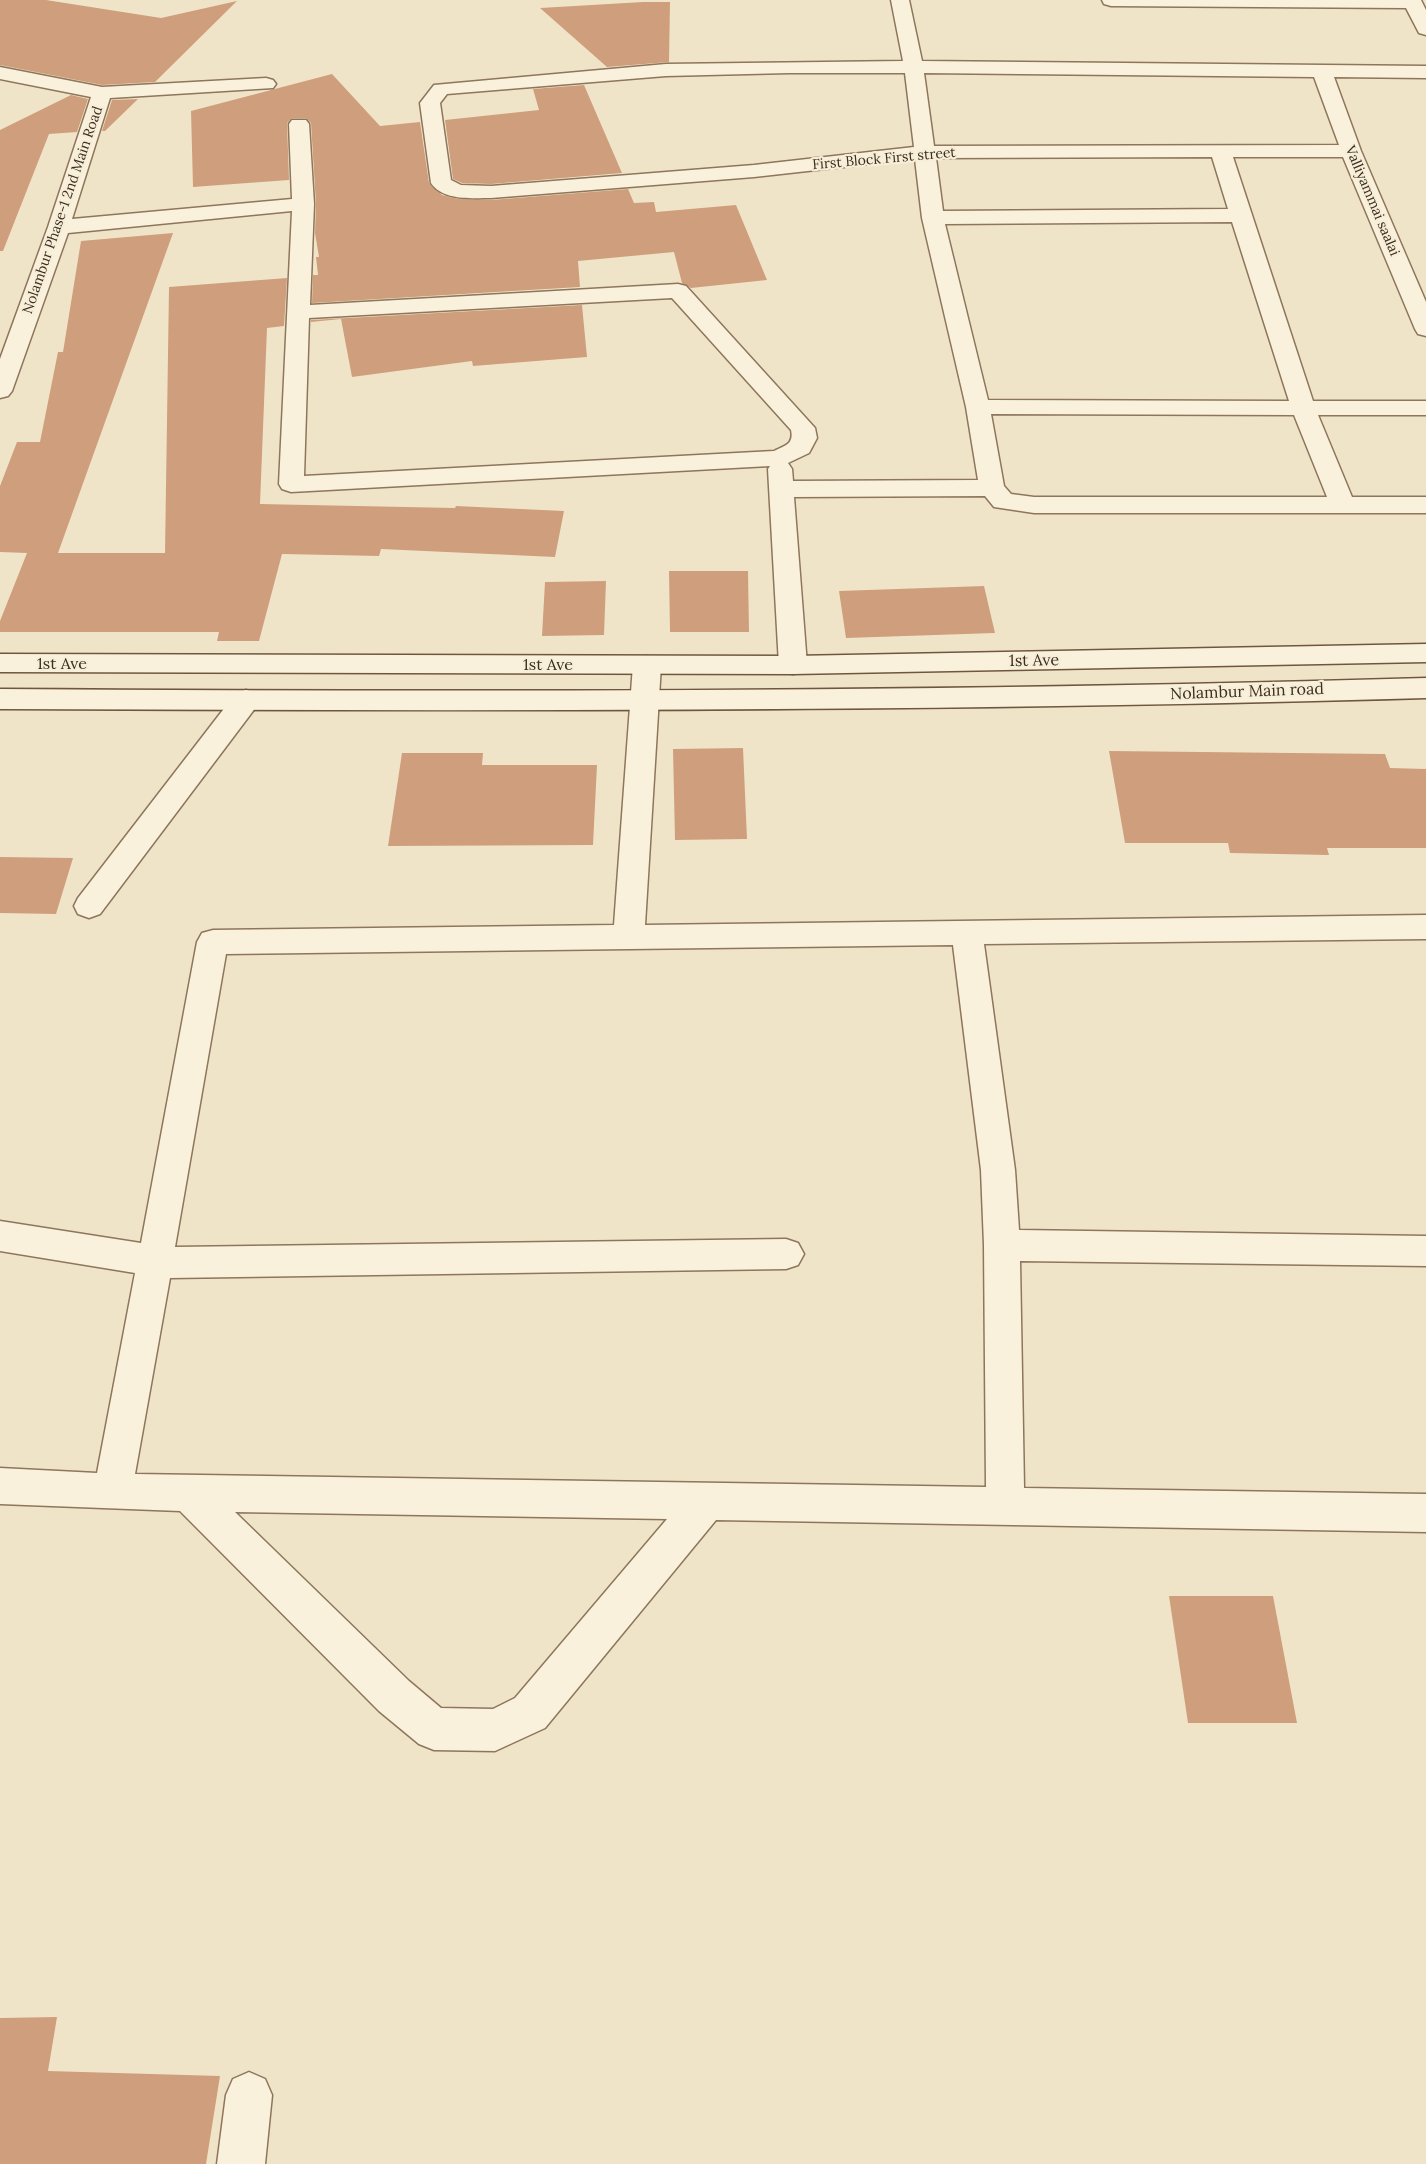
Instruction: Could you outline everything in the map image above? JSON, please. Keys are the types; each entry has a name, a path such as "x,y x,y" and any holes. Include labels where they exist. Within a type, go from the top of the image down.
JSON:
{"street":[{"path":"900,0 914,68 933,218 978,407 992,488 1003,501 1034,505 1426,505"},
{"path":"1111,0 1413,1 1426,29"},
{"path":"914,68 1426,72"},
{"name":"First Block First street","path":"914,68 641,71 441,89 430,103 441,183 458,191 491,192 754,171 924,152 1351,151"},
{"name":"Valliyammai saalai","path":"1322,72 1351,151 1426,329"},
{"name":"Nolambur Phase-1 2nd Main Road","path":"0,73 102,93 59,227 0,391"},
{"path":"102,93 266,84"},
{"path":"299,123 303,204 291,484 780,458 800,448 805,438 803,428 678,291 300,312"},
{"path":"1220,150 1303,408 1342,504"},
{"path":"59,227 303,204"},
{"path":"933,218 1242,215"},
{"path":"978,407 1426,408"},
{"path":"780,458 793,665"},
{"path":"782,489 992,488"},
{"name":"1st Ave","path":"0,663 793,665 1426,653"},
{"path":"629,937 647,665"},
{"name":"Nolambur Main road","path":"0,699 644,699 1190,695 1426,688"},
{"path":"89,906 246,700"},
{"path":"113,1492 213,942 1426,927"},
{"path":"967,932 998,1170 1002,1245 1005,1506"},
{"path":"0,1236 144,1259 154,1263 786,1254"},
{"path":"1002,1245 1426,1251"},
{"path":"0,1486 113,1492 1426,1513"},
{"path":"188,1493 394,1696 434,1729 495,1730 530,1713 707,1502"},
{"path":"241,2164 249,2095"}],"building":[{"path":"0,0 46,0 161,18 237,1 155,82 102,85 0,65"},
{"path":"670,2 669,62 607,67 540,8"},
{"path":"332,74 380,126 420,122 429,183 442,195 458,199 491,200 628,189 634,203 654,202 656,212 736,205 767,280 691,288 682,283 674,252 578,261 580,287 312,303 313,275 318,275 316,257 319,257 315,233 316,204 311,123 306,118 292,118 287,123 289,180 193,187 191,111"},
{"path":"584,85 622,173 491,184 462,183 453,179 445,120 539,110 533,89"},
{"path":"71,95 88,99 77,132 49,134 3,251 0,251 0,130"},
{"path":"138,99 105,131 102,131 112,100"},
{"path":"173,233 58,553 165,553 169,287 287,278 284,326 267,328 260,504 455,508 456,506 564,511 555,557 381,549 379,556 282,554 259,641 217,641 219,632 0,632 0,621 27,553 0,552 0,486 17,442 40,442 58,352 63,352 81,241"},
{"path":"582,305 587,357 473,366 472,361 352,377 341,319 311,322 311,320"},
{"path":"669,571 748,571 749,632 670,632"},
{"path":"606,581 604,635 542,636 545,582"},
{"path":"984,586 995,633 846,638 839,591"},
{"path":"743,748 747,839 675,840 673,749"},
{"path":"1109,751 1385,754 1390,768 1426,769 1426,848 1327,848 1329,855 1230,853 1228,843 1125,843"},
{"path":"402,753 483,753 482,765 597,765 593,845 388,846"},
{"path":"0,857 73,858 56,914 0,913"},
{"path":"1169,1596 1273,1596 1297,1723 1188,1723"},
{"path":"57,2017 48,2071 220,2076 206,2164 0,2164 0,2018"}]}
